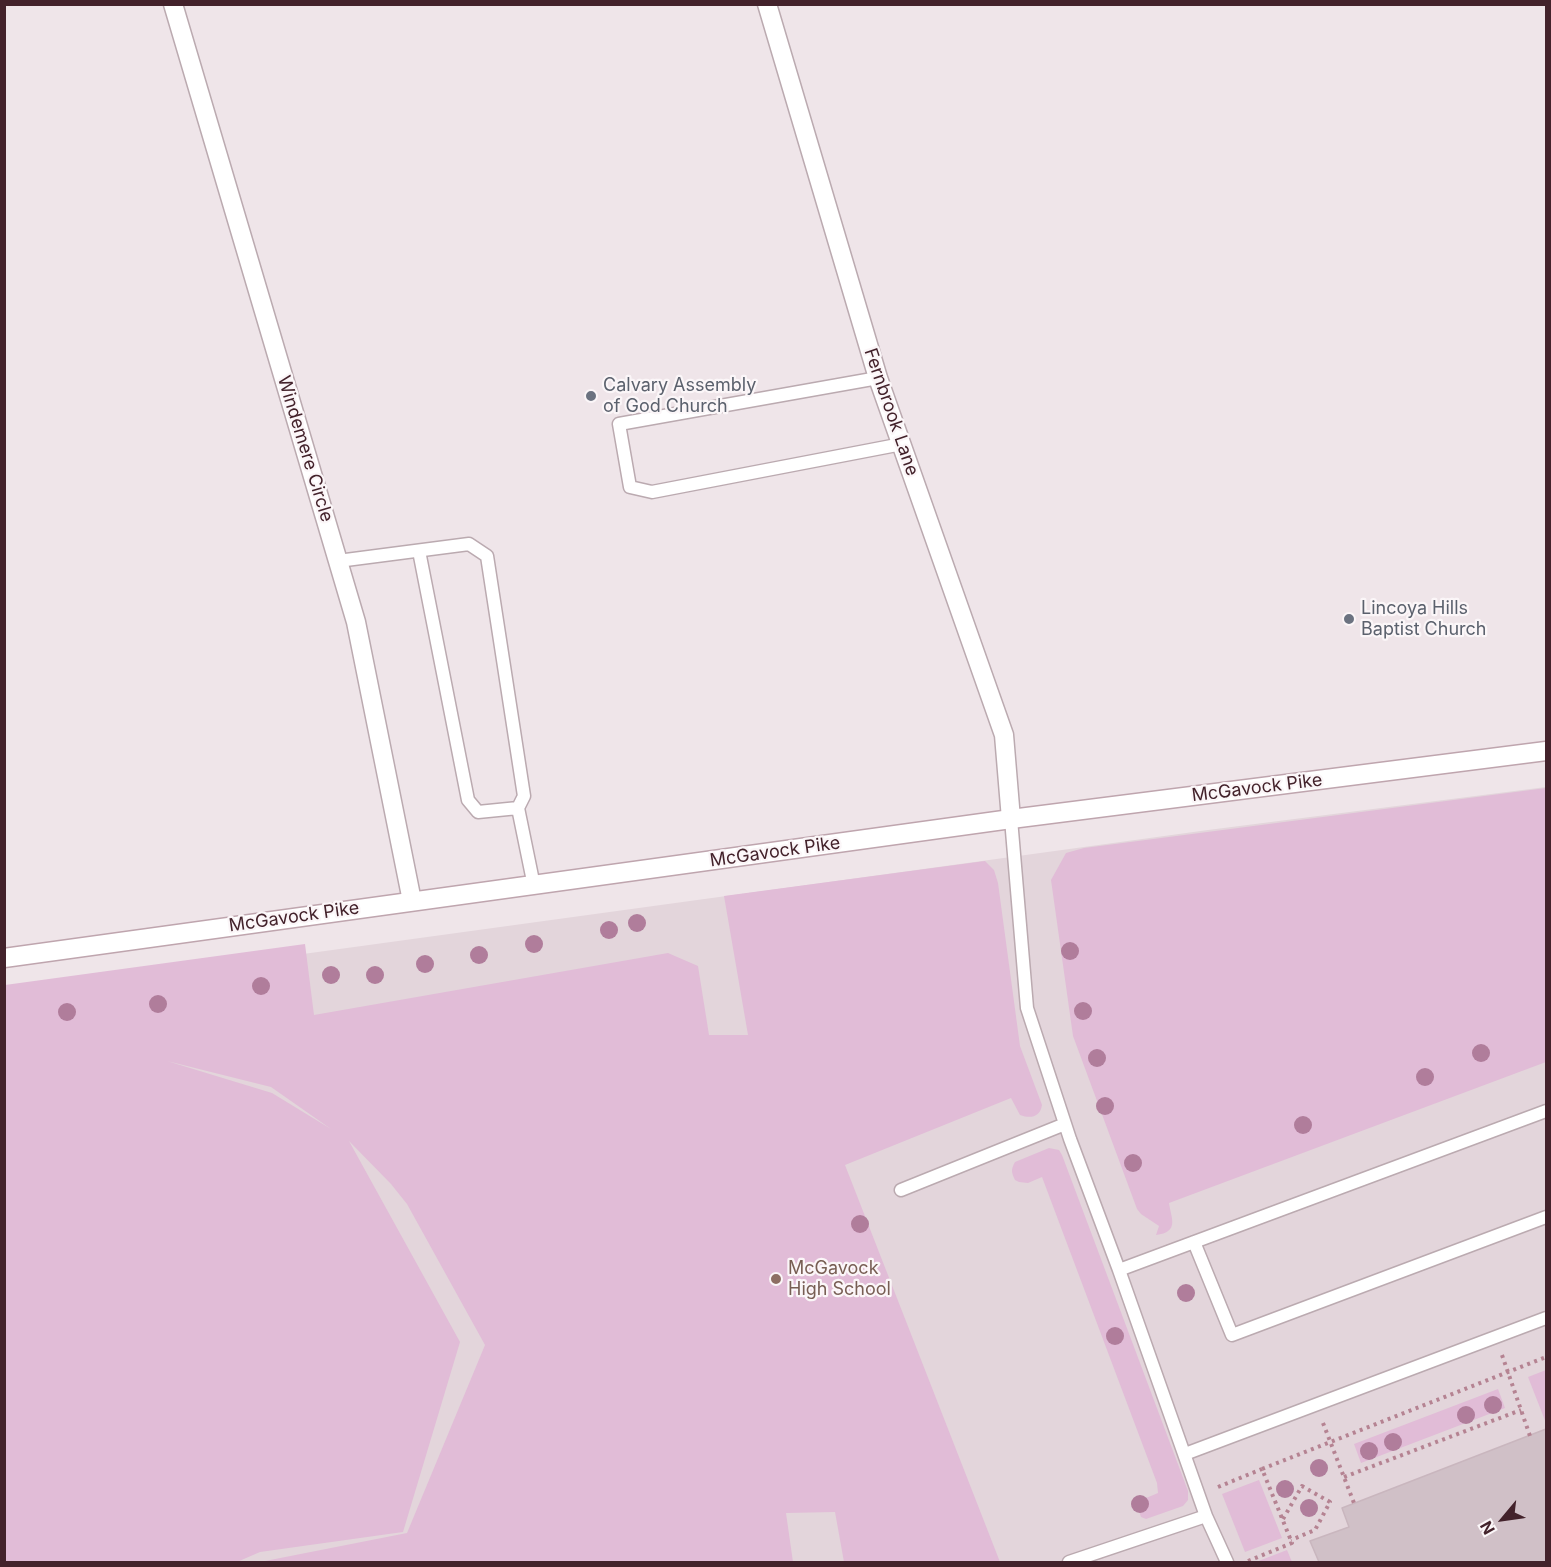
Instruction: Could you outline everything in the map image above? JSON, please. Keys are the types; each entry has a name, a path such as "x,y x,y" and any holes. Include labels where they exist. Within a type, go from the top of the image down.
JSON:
{"street":[{"name":"Windemere Circle","path":"173,4 356,622 412,901"},
{"name":"Fernbrook Lane","path":"767,4 878,378 1004,735 1011,819"},
{"name":"McGavock Pike","path":"4,958 1011,819 1546,751"}],"lane":[{"path":"878,378 619,424 630,487 652,492 902,444"},
{"path":"338,561 469,544 487,556 524,796 518,808 534,886"},
{"path":"419,551 468,800 478,812 518,808"},
{"path":"1011,819 1027,1008 1065,1124 1198,1494 1227,1563"},
{"path":"1119,1270 1546,1111"},
{"path":"901,1190 1065,1124"},
{"path":"1194,1242 1232,1335 1546,1217"},
{"path":"1185,1454 1496,1339 1546,1318"},
{"path":"1069,1563 1206,1516"}],"path":[{"path":"1496,1339 1530,1436"},
{"path":"1198,1494 1546,1357"},
{"path":"1316,1406 1354,1503"},
{"path":"1344,1477 1521,1410"},
{"path":"1245,1562 1292,1543 1262,1470"},
{"path":"1283,1520 1302,1486 1330,1502 1315,1530 1291,1540"}],"shaded area":[{"name":"McGavock High School","path":"1546,787 1546,1562 5,1562 4,995 1208,830"},
{"path":"1546,788 1546,1062 1169,1203 1171,1228 1156,1235 1159,1226 1137,1209 1073,1036 1051,880 1066,853 1084,848"},
{"path":"985,861 994,870 998,883 1020,1046 1042,1105 1041,1109 1034,1116 1020,1115 1011,1098 845,1165 1000,1562 844,1562 835,1512 786,1513 793,1562 260,1562 407,1533 485,1345 407,1204 349,1141 460,1342 403,1532 260,1552 237,1562 5,1562 5,985 305,944 314,1015 668,953 698,966 709,1035 748,1035 724,896","holes":["167,1061 271,1087 331,1129 272,1093"]},
{"path":"1049,1148 1059,1150 1062,1155 1188,1491 1188,1500 1183,1506 1146,1519 1141,1517 1137,1505 1139,1501 1158,1493 1157,1483 1042,1177 1028,1183 1015,1180 1013,1175 1012,1169 1015,1162"},
{"path":"1546,1370 1546,1423 1528,1377"},
{"path":"1498,1389 1505,1408 1361,1463 1354,1444"},
{"path":"1259,1480 1282,1538 1245,1552 1222,1494"},
{"path":"1287,1550 1292,1562 1256,1562"}],"building":[{"path":"1546,1429 1546,1562 1319,1562 1310,1541 1349,1527 1342,1508"}],"place":[{"name":"Calvary Assembly of God Church","path":"591,396"},
{"name":"Lincoya Hills Baptist Church","path":"1349,619"},
{"name":"McGavock High School","path":"776,1279"}]}
